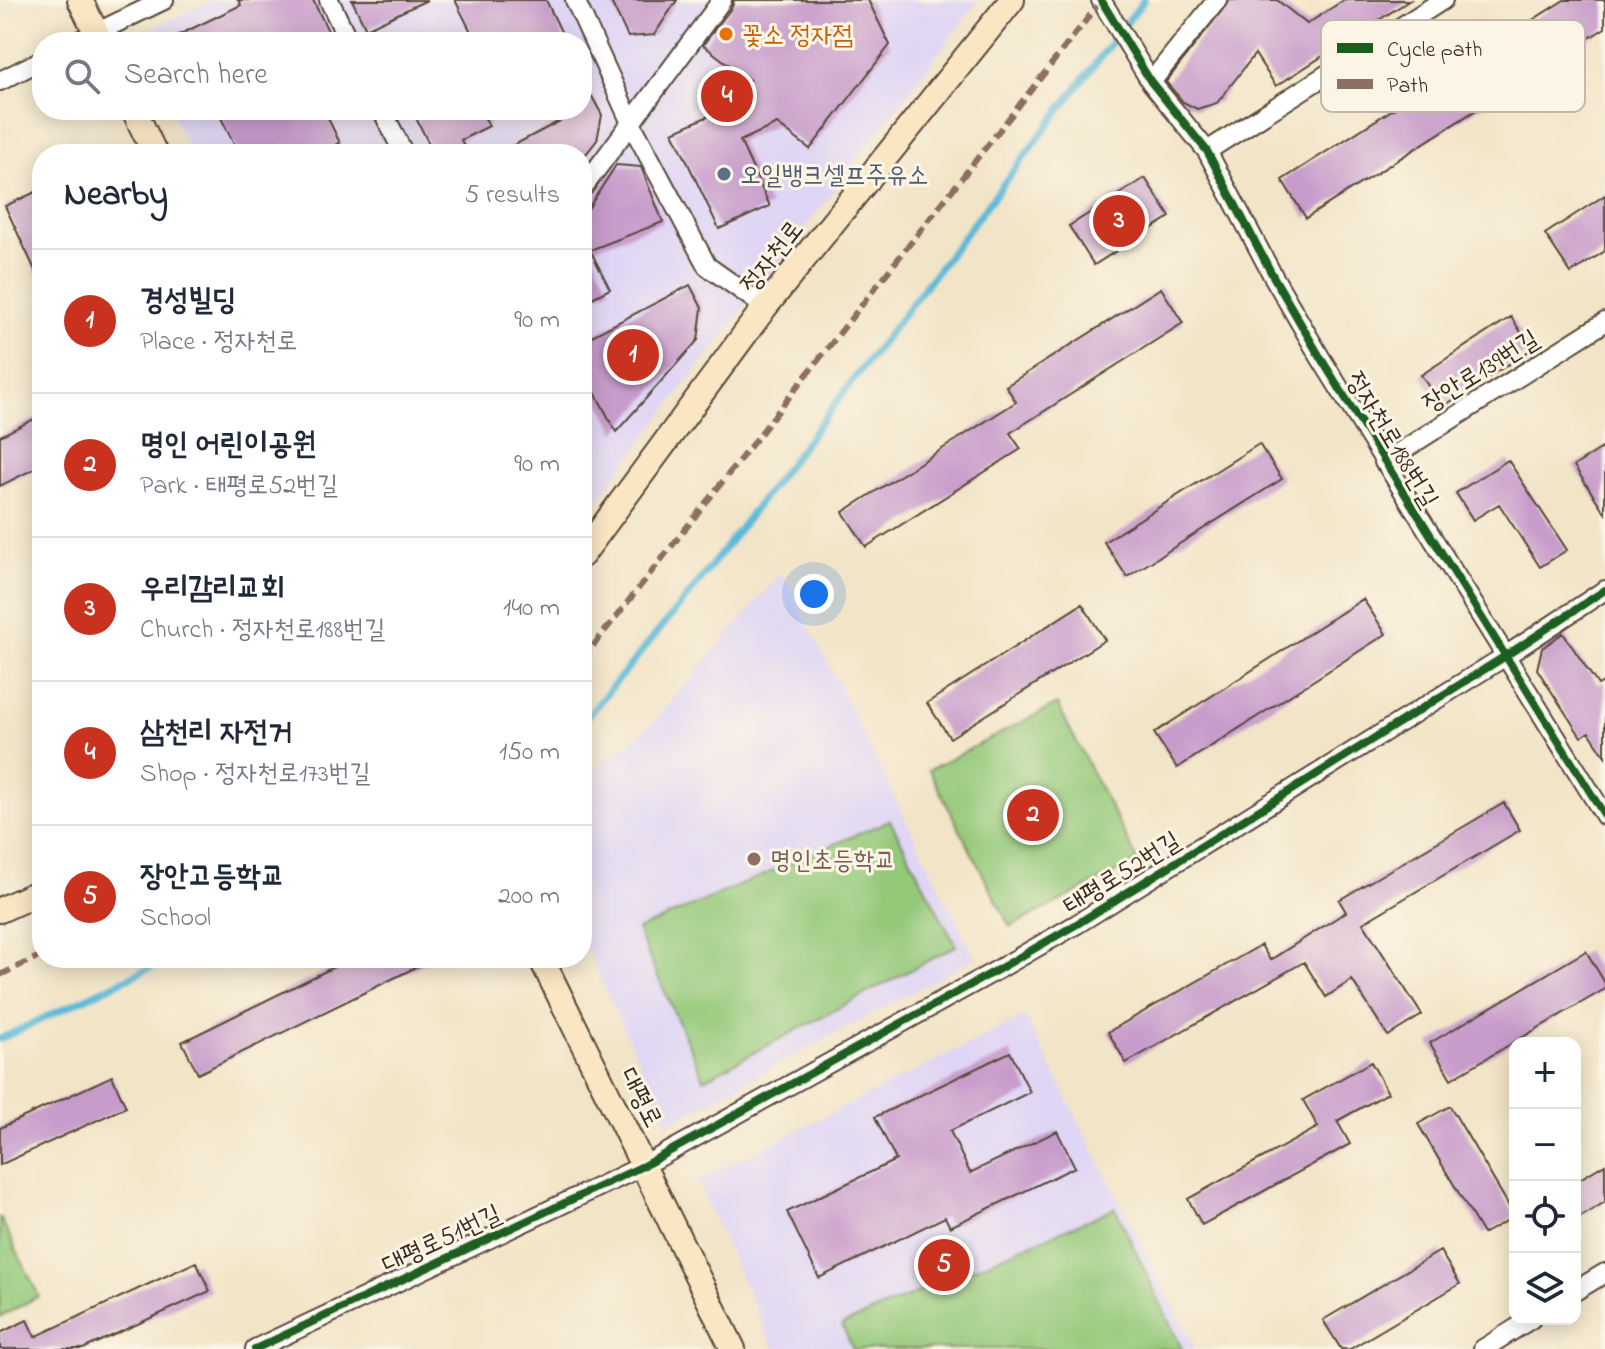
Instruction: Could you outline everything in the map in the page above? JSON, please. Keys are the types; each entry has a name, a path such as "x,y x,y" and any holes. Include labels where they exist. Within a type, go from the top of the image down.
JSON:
{"street":[{"path":"80,0 89,32"},
{"path":"104,32 164,0"},
{"path":"329,0 344,32"},
{"path":"575,0 590,32"},
{"path":"592,176 722,0"},
{"name":"정자천로","path":"592,541 765,307 1012,0"},
{"name":"정자천로188번길","path":"1101,0 1151,82 1207,151 1273,276 1384,462 1605,816"},
{"path":"1151,82 1217,0"},
{"path":"1412,20 1443,0"},
{"path":"592,37 631,123 707,266 765,307"},
{"path":"0,81 32,65"},
{"path":"1207,151 1321,78"},
{"path":"139,120 150,144"},
{"path":"387,120 399,144"},
{"name":"장안로139번길","path":"1384,462 1605,322"},
{"name":"태평로52번길","path":"645,1165 1077,924 1504,657 1605,590"},
{"path":"0,910 32,896"},
{"name":"대평로","path":"546,968 733,1349"},
{"name":"대평로51번길","path":"255,1349 645,1165"},
{"path":"1581,1287 1605,1273"},
{"path":"1483,1349 1521,1325"}],"shaded area":[{"path":"212,0 979,0 592,507 592,144 186,144 175,120 592,120 592,32 145,32"},
{"name":"명인초등학교","path":"782,572 975,958 668,1124 592,961 592,771 654,722"},
{"path":"1025,1016 1195,1349 774,1349 697,1181"}],"green space":[{"path":"1057,704 1138,861 1010,927 929,770"},
{"path":"890,820 956,946 704,1079 637,930"},
{"path":"1115,1208 1182,1349 853,1349 842,1325"},
{"path":"0,1217 39,1296 0,1317"}],"building":[{"path":"238,0 313,0 329,32 185,32 241,5"},
{"path":"352,0 427,0 366,29"},
{"path":"455,0 546,0 561,32 471,32"},
{"path":"610,0 677,0 654,35 628,37"},
{"path":"734,0 868,0 890,45 810,149 777,124 740,141 770,206 719,229 673,132 722,110 716,96 749,80 703,45"},
{"path":"1230,0 1277,0 1307,24 1344,0 1410,0 1379,20 1321,20 1321,57 1276,86 1255,54 1217,103 1197,109 1183,102 1166,82"},
{"path":"1564,0 1605,0 1605,28 1585,41 1585,20 1533,20"},
{"path":"592,96 602,115 597,140 592,146 516,144 560,121 592,120"},
{"path":"1389,112 1473,112 1306,218 1282,180"},
{"path":"222,120 329,120 340,143 338,144 234,144"},
{"path":"417,120 486,120 489,126 461,140 463,144 429,144"},
{"path":"616,165 641,167 663,222 592,249 592,202"},
{"path":"1145,178 1170,217 1094,265 1069,226"},
{"path":"32,194 32,264 5,206"},
{"path":"1605,195 1605,251 1571,273 1545,234"},
{"path":"592,254 610,289 592,298"},
{"path":"690,285 702,308 698,340 616,432 592,387 592,336"},
{"path":"1161,288 1183,323 1010,433 1021,449 866,547 843,512 1016,402 1006,386"},
{"path":"1511,317 1532,349 1442,407 1421,375"},
{"path":"32,420 32,470 0,486 0,436"},
{"path":"1259,444 1282,479 1127,577 1104,542"},
{"path":"1605,446 1605,513 1574,466"},
{"path":"1508,460 1567,550 1540,567 1499,504 1473,520 1456,493"},
{"path":"1363,599 1386,634 1177,768 1154,733"},
{"path":"1082,604 1105,640 950,738 927,703"},
{"path":"1563,633 1598,685 1605,681 1605,756 1589,732 1581,737 1537,669 1542,648"},
{"path":"1504,803 1520,830 1363,923 1422,1015 1388,1036 1352,980 1326,997 1304,962 1126,1063 1108,1032 1261,945 1270,960 1346,912 1339,900"},
{"path":"1586,951 1605,983 1605,989 1523,1037 1509,1037 1509,1045 1451,1079 1430,1043"},
{"path":"332,968 415,968 198,1074 182,1042"},
{"path":"1010,1052 1030,1092 950,1131 970,1173 1057,1131 1075,1167 950,1227 945,1217 819,1278 787,1212 896,1160 875,1117"},
{"path":"1371,1062 1388,1093 1337,1121 1350,1144 1202,1225 1188,1199 1318,1127 1303,1100"},
{"path":"112,1076 126,1107 0,1165 0,1128"},
{"path":"1450,1106 1509,1206 1509,1219 1483,1234 1418,1124"},
{"path":"1605,1164 1605,1202 1581,1216 1581,1181"},
{"path":"1440,1251 1460,1284 1350,1349 1341,1349 1323,1320"},
{"path":"196,1262 210,1291 83,1349 0,1349 0,1333 27,1320 35,1337"}],"waterway":[{"path":"592,711 692,591 1144,0"},
{"path":"0,1039 149,968"}],"marked path":[{"path":"592,647 1102,0"},
{"path":"0,975 32,960"}],"cycle path":[{"path":"1101,0 1151,82 1207,151 1320,357 1605,816"},
{"path":"255,1349 645,1165 999,969 1077,924 1504,657 1605,590"}],"place":[{"name":"꽃소 정자점","path":"726,34"},
{"name":"삼천리 자전거","path":"727,96"},
{"name":"오일뱅크셀프주유소","path":"724,174"},
{"name":"우리감리교회","path":"1119,221"},
{"name":"경성빌딩","path":"633,355"},
{"name":"명인 어린이공원","path":"1033,815"},
{"name":"명인초등학교","path":"754,859"},
{"name":"장안고등학교","path":"944,1265"}]}
